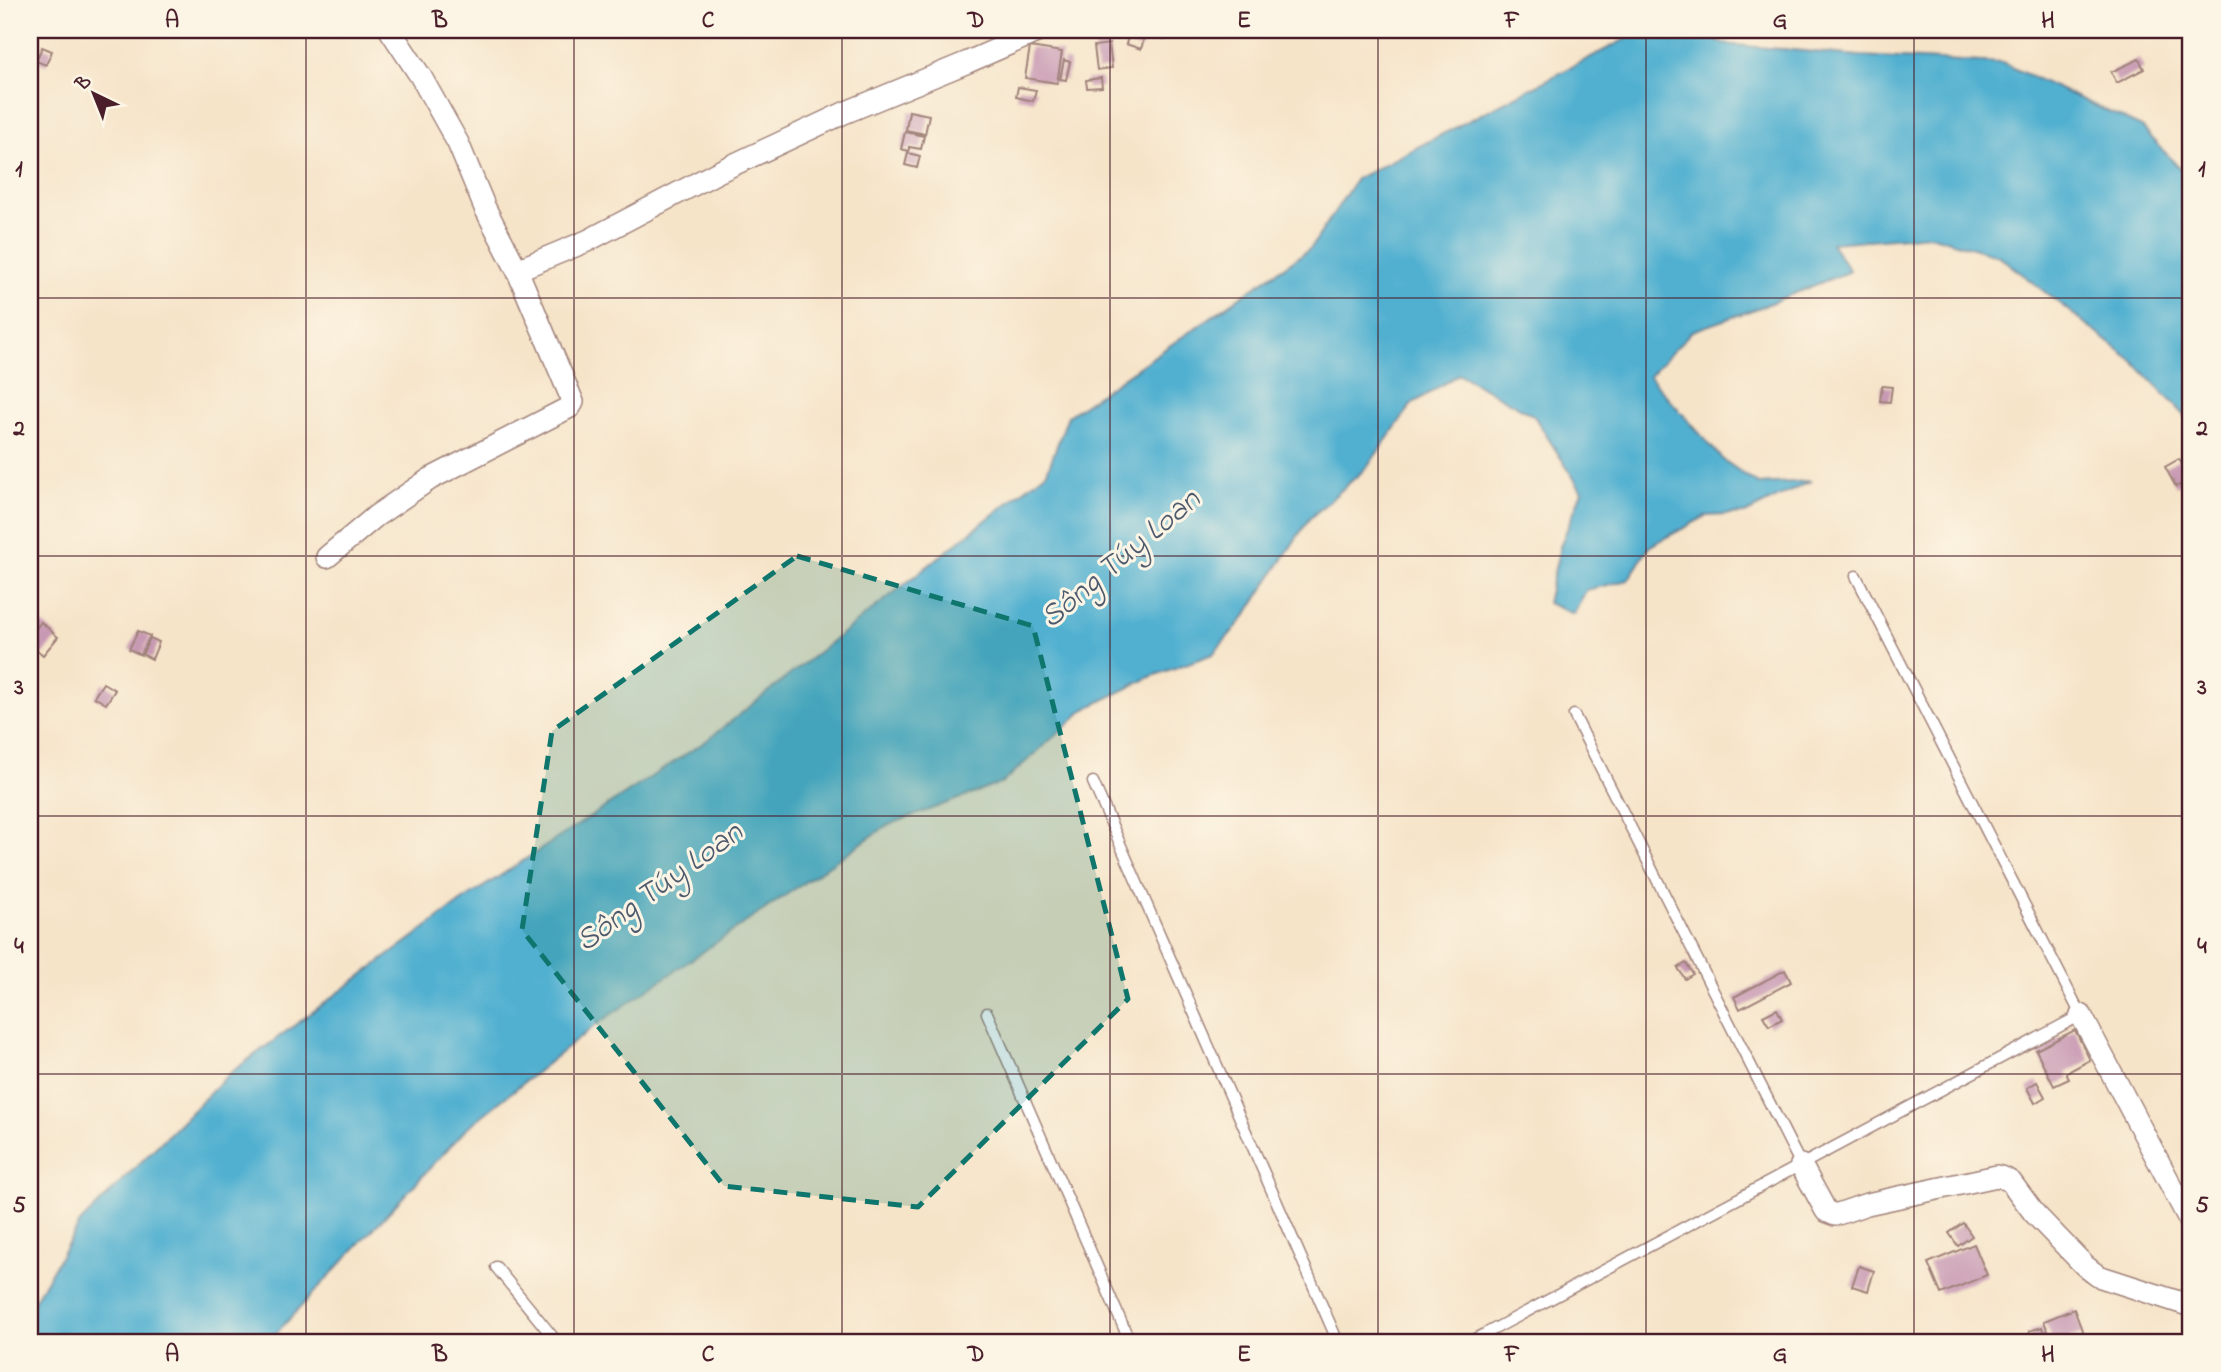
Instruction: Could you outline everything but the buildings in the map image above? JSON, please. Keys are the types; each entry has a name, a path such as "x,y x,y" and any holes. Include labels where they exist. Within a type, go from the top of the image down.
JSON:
{"street":[{"path":"327,557 376,516 430,479 570,407 573,402 517,270 485,208 458,143 390,30"},
{"path":"517,270 587,242 718,172 844,113 1041,30"},
{"path":"2081,1015 2191,1223"},
{"path":"1801,1165 1826,1211 1835,1215 1867,1204 1947,1185 1997,1176 2004,1178 2011,1182 2034,1213 2098,1276 2191,1306"}],"lane":[{"path":"1470,1342 2081,1015 1856,576"},
{"path":"1574,715 1801,1165"},
{"path":"1093,782 1338,1342"},
{"path":"987,1013 1130,1342"},
{"path":"496,1267 556,1342"}],"highlighted area":[{"path":"797,556 1033,626 1128,999 918,1207 724,1186 522,930 552,731"}],"water":[{"name":"Sông Túy Loan","path":"1643,30 1687,30 1724,44 1859,56 2002,63 2142,127 2191,181 2191,422 2134,362 1999,256 1930,235 1831,243 1850,271 1692,331 1649,376 1722,459 1758,484 1811,481 1745,514 1706,516 1650,546 1628,580 1586,590 1574,614 1547,603 1560,547 1582,491 1534,416 1459,374 1412,404 1367,467 1309,519 1244,618 1213,654 1150,677 1085,709 1002,783 888,825 593,1027 468,1127 268,1342 30,1342 30,1308 80,1223 229,1074 462,901 706,741 1047,472 1068,416 1311,248 1356,179"}]}
